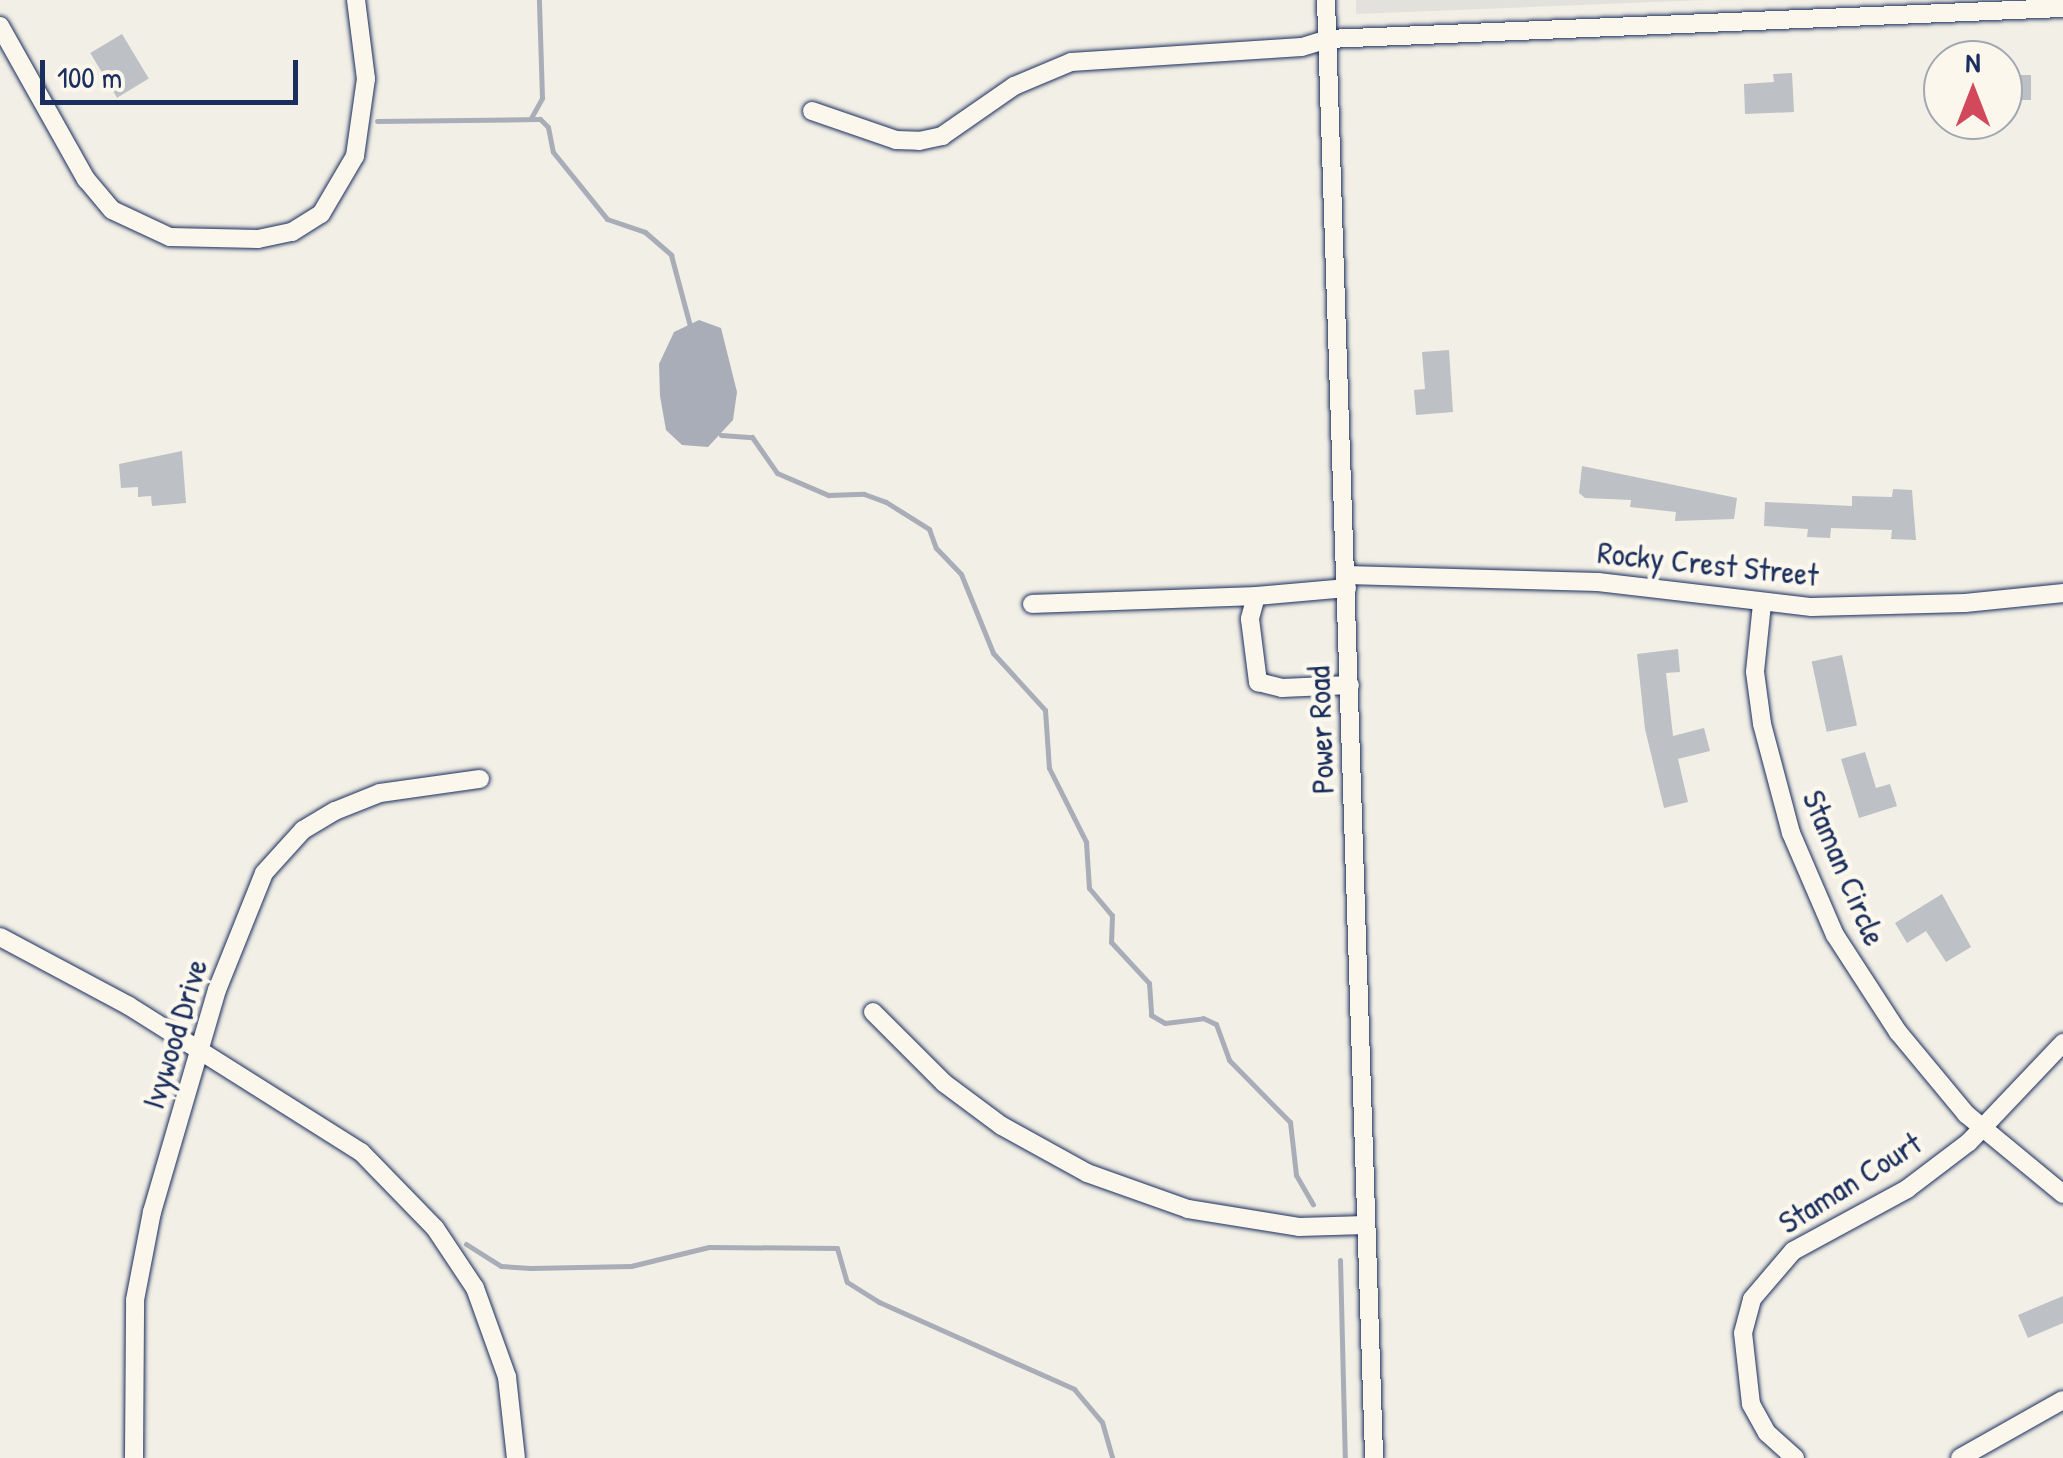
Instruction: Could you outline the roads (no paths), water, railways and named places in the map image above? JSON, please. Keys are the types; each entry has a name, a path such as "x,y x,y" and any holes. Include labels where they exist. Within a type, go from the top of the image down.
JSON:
{"street":[{"path":"0,26 86,179 112,210 170,237 258,239 292,232 321,214 355,156 366,79 356,0"},
{"name":"Power Road","path":"1326,0 1374,1458"},
{"path":"812,111 896,140 919,141 942,136 1014,86 1071,62 1302,46 1328,38 2063,8"},
{"name":"Rocky Crest Street","path":"1032,604 1256,596 1346,581 1598,582 1762,604 1946,604 2063,592"},
{"path":"1256,596 1250,619 1258,682 1282,688 1350,685"},
{"name":"Staman Circle","path":"1762,604 1755,672 1762,724 1812,888 1872,995 1966,1114 2063,1194"},
{"name":"Ivywood Drive","path":"134,1458 138,1284 198,1050 264,873 303,830 380,792 480,779"},
{"path":"0,937 198,1050 361,1152 435,1228 475,1288 496,1344 516,1458"},
{"path":"873,1012 944,1083 1048,1154 1087,1173 1188,1209 1299,1227 1366,1226"},
{"name":"Staman Court","path":"1795,1458 1767,1433 1751,1404 1742,1333 1752,1298 1792,1251 1906,1190 1984,1126 2063,1043"},
{"path":"1960,1458 2063,1400"}],"waterway":[{"path":"531,118 542,98 539,0"},
{"path":"377,121 540,119 548,127 553,152 607,219 645,232 671,255 690,326"},
{"path":"721,435 752,437 777,473 828,495 864,494 886,502 929,529 936,548 961,574 993,653 1045,710 1049,768 1086,842 1089,888 1112,915 1111,942 1149,983 1151,1015 1165,1023 1203,1018 1216,1024 1229,1060 1290,1122 1296,1175 1313,1204"},
{"path":"466,1244 501,1266 530,1268 631,1266 709,1247 837,1248 847,1282 879,1302 1074,1389 1102,1422 1112,1458"},
{"path":"1340,1260 1345,1458"}]}
